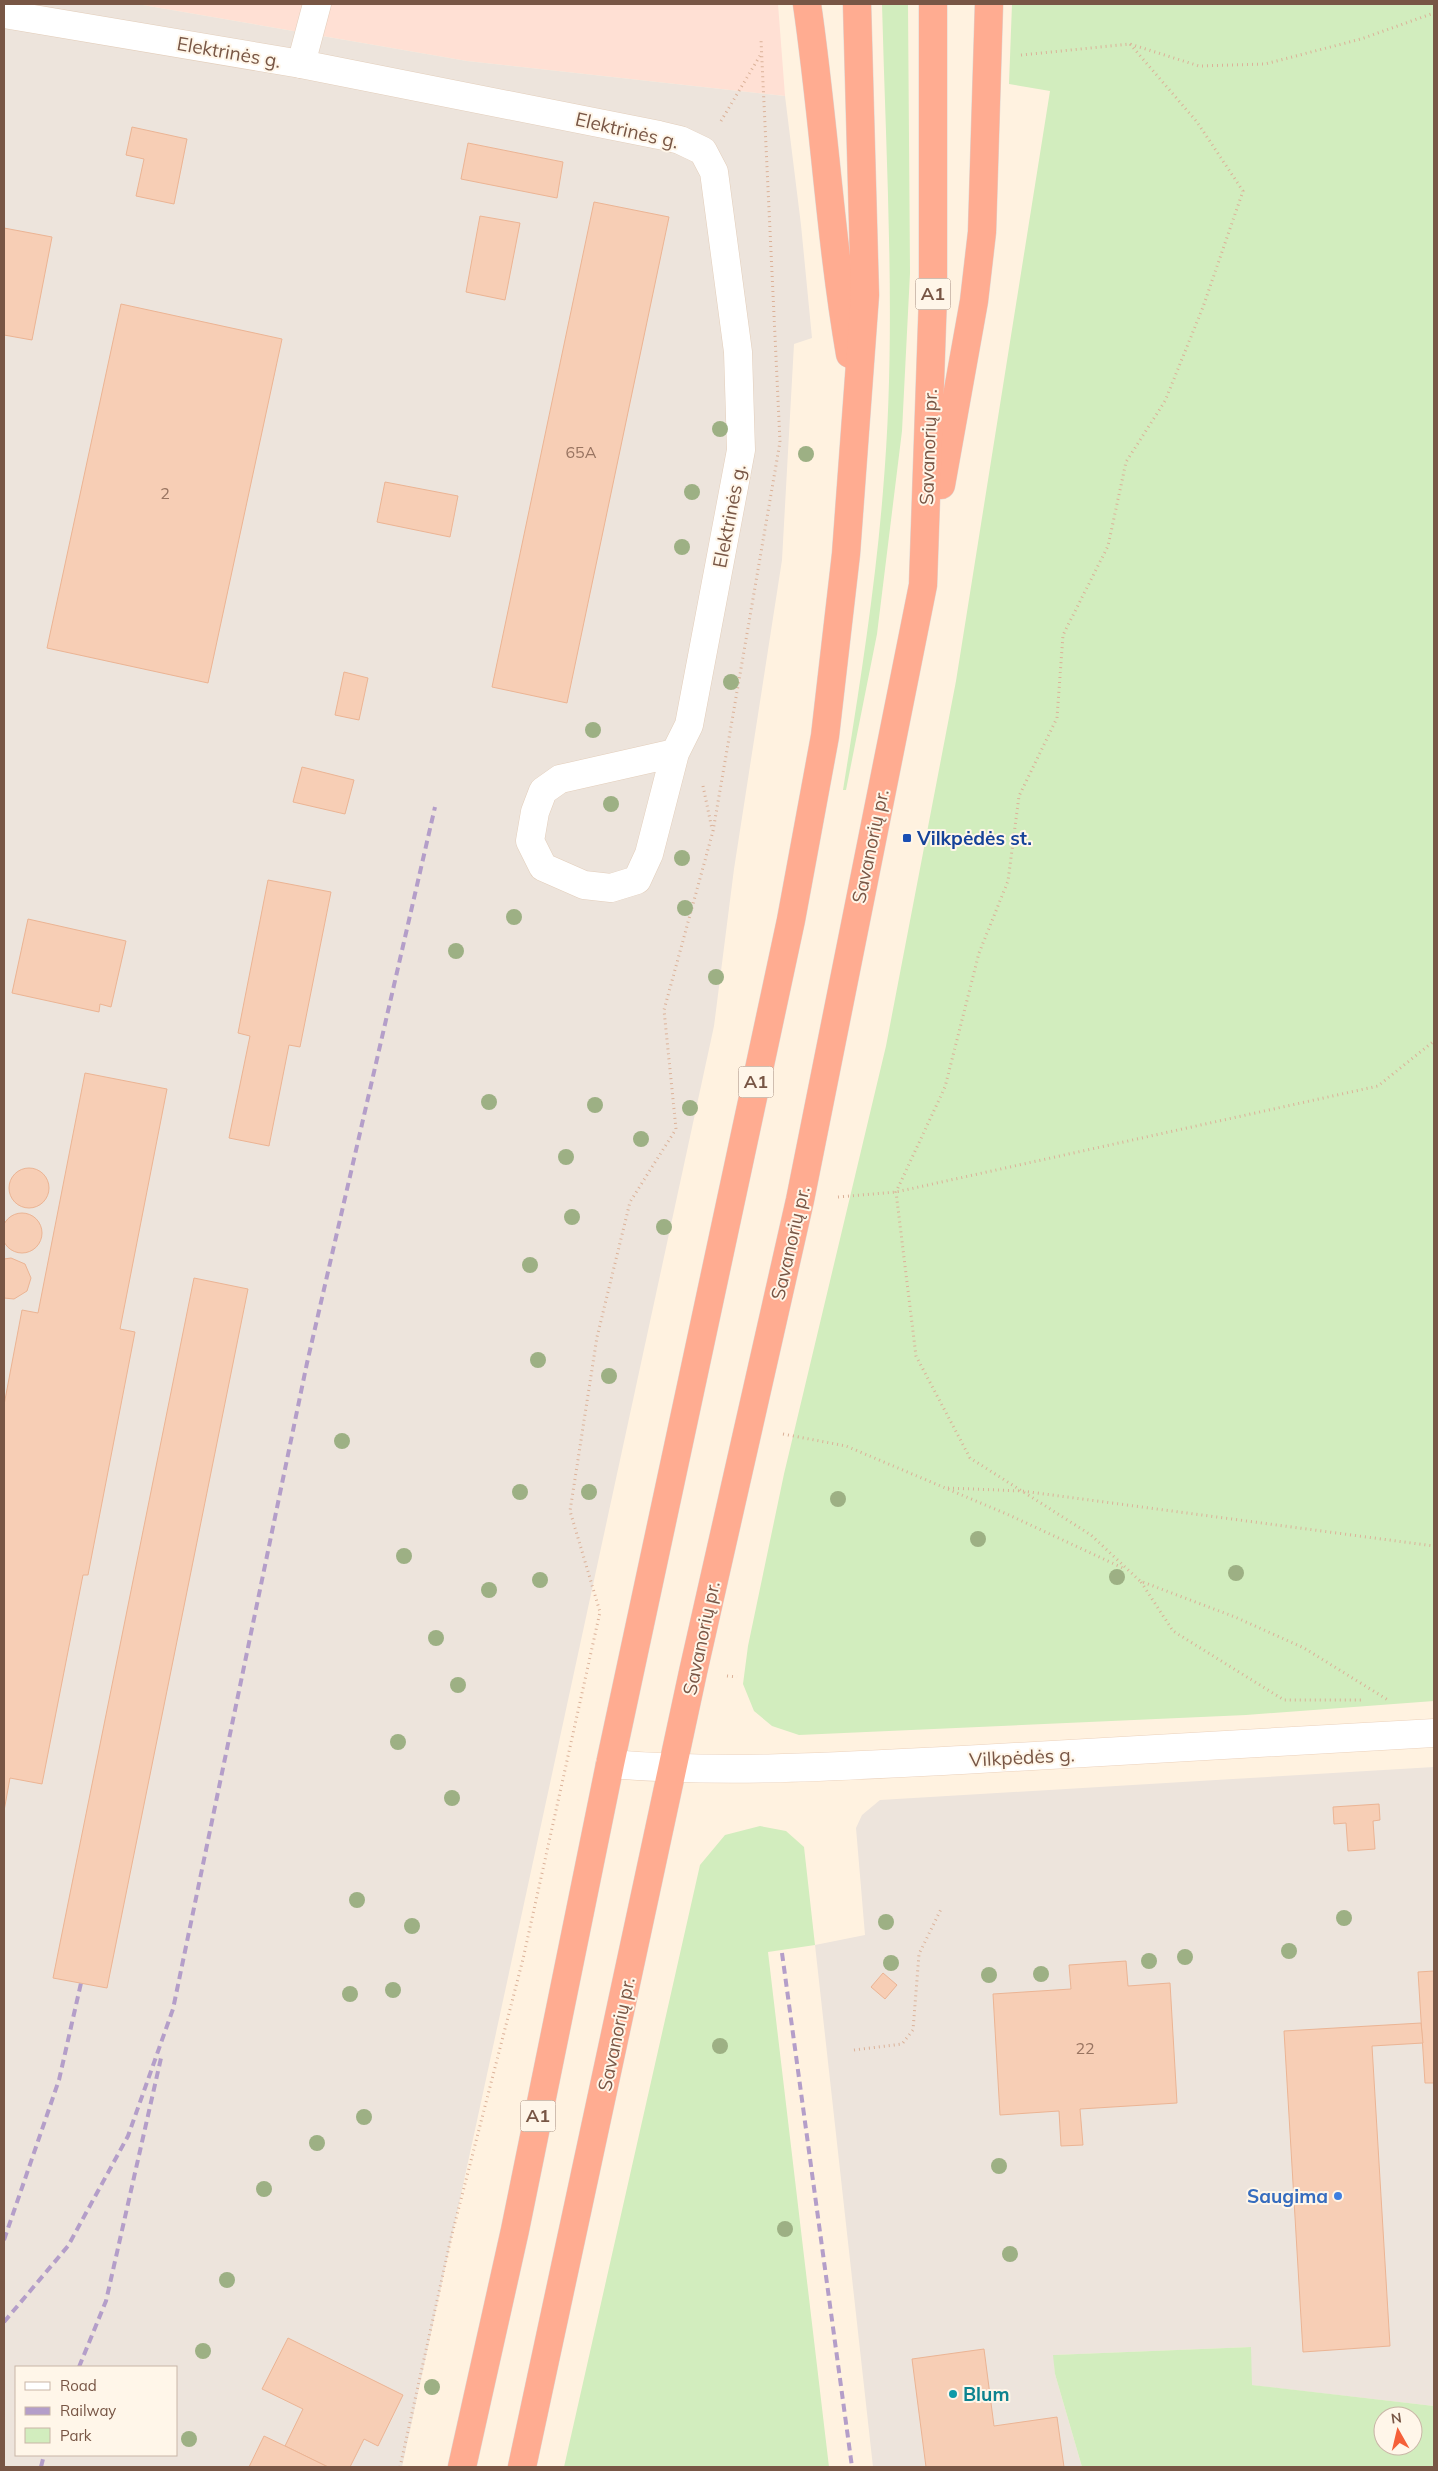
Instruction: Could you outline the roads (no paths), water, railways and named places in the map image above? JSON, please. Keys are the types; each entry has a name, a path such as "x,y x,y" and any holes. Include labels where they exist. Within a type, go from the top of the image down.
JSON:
{"highway":[{"path":"807,4 818,82 839,288 856,392"},
{"name":"A1","path":"462,2467 514,2230 610,1764 789,929 825,736 846,554 856,392 865,295 857,4"},
{"name":"Savanorių pr.","path":"522,2467 674,1770 695,1662 800,1200 923,585 933,295 933,4"},
{"path":"923,585 974,301 982,232 989,4"}],"street":[{"path":"301,64 317,4"},
{"name":"Elektrinės g.","path":"4,14 301,64 659,135 680,140 703,151 714,172 738,352 741,450 689,725 675,753 649,854 637,880 611,888 584,885 544,867 530,842 535,812 543,791 560,779 675,753"},
{"name":"Vilkpėdės g.","path":"610,1764 674,1770 876,1765 1434,1733"}],"railway":[{"path":"4,2322 68,2246 128,2136 173,2009 307,1363 435,807"},
{"path":"782,1953 852,2467"},
{"path":"4,2240 59,2080 81,1983"},
{"path":"79,2366 106,2301 161,2058"},
{"path":"41,2467 44,2456"}],"place":[{"name":"Vilkpėdės st.","path":"907,838"},
{"name":"Saugima","path":"1338,2196"},
{"name":"Blum","path":"953,2394"}]}
